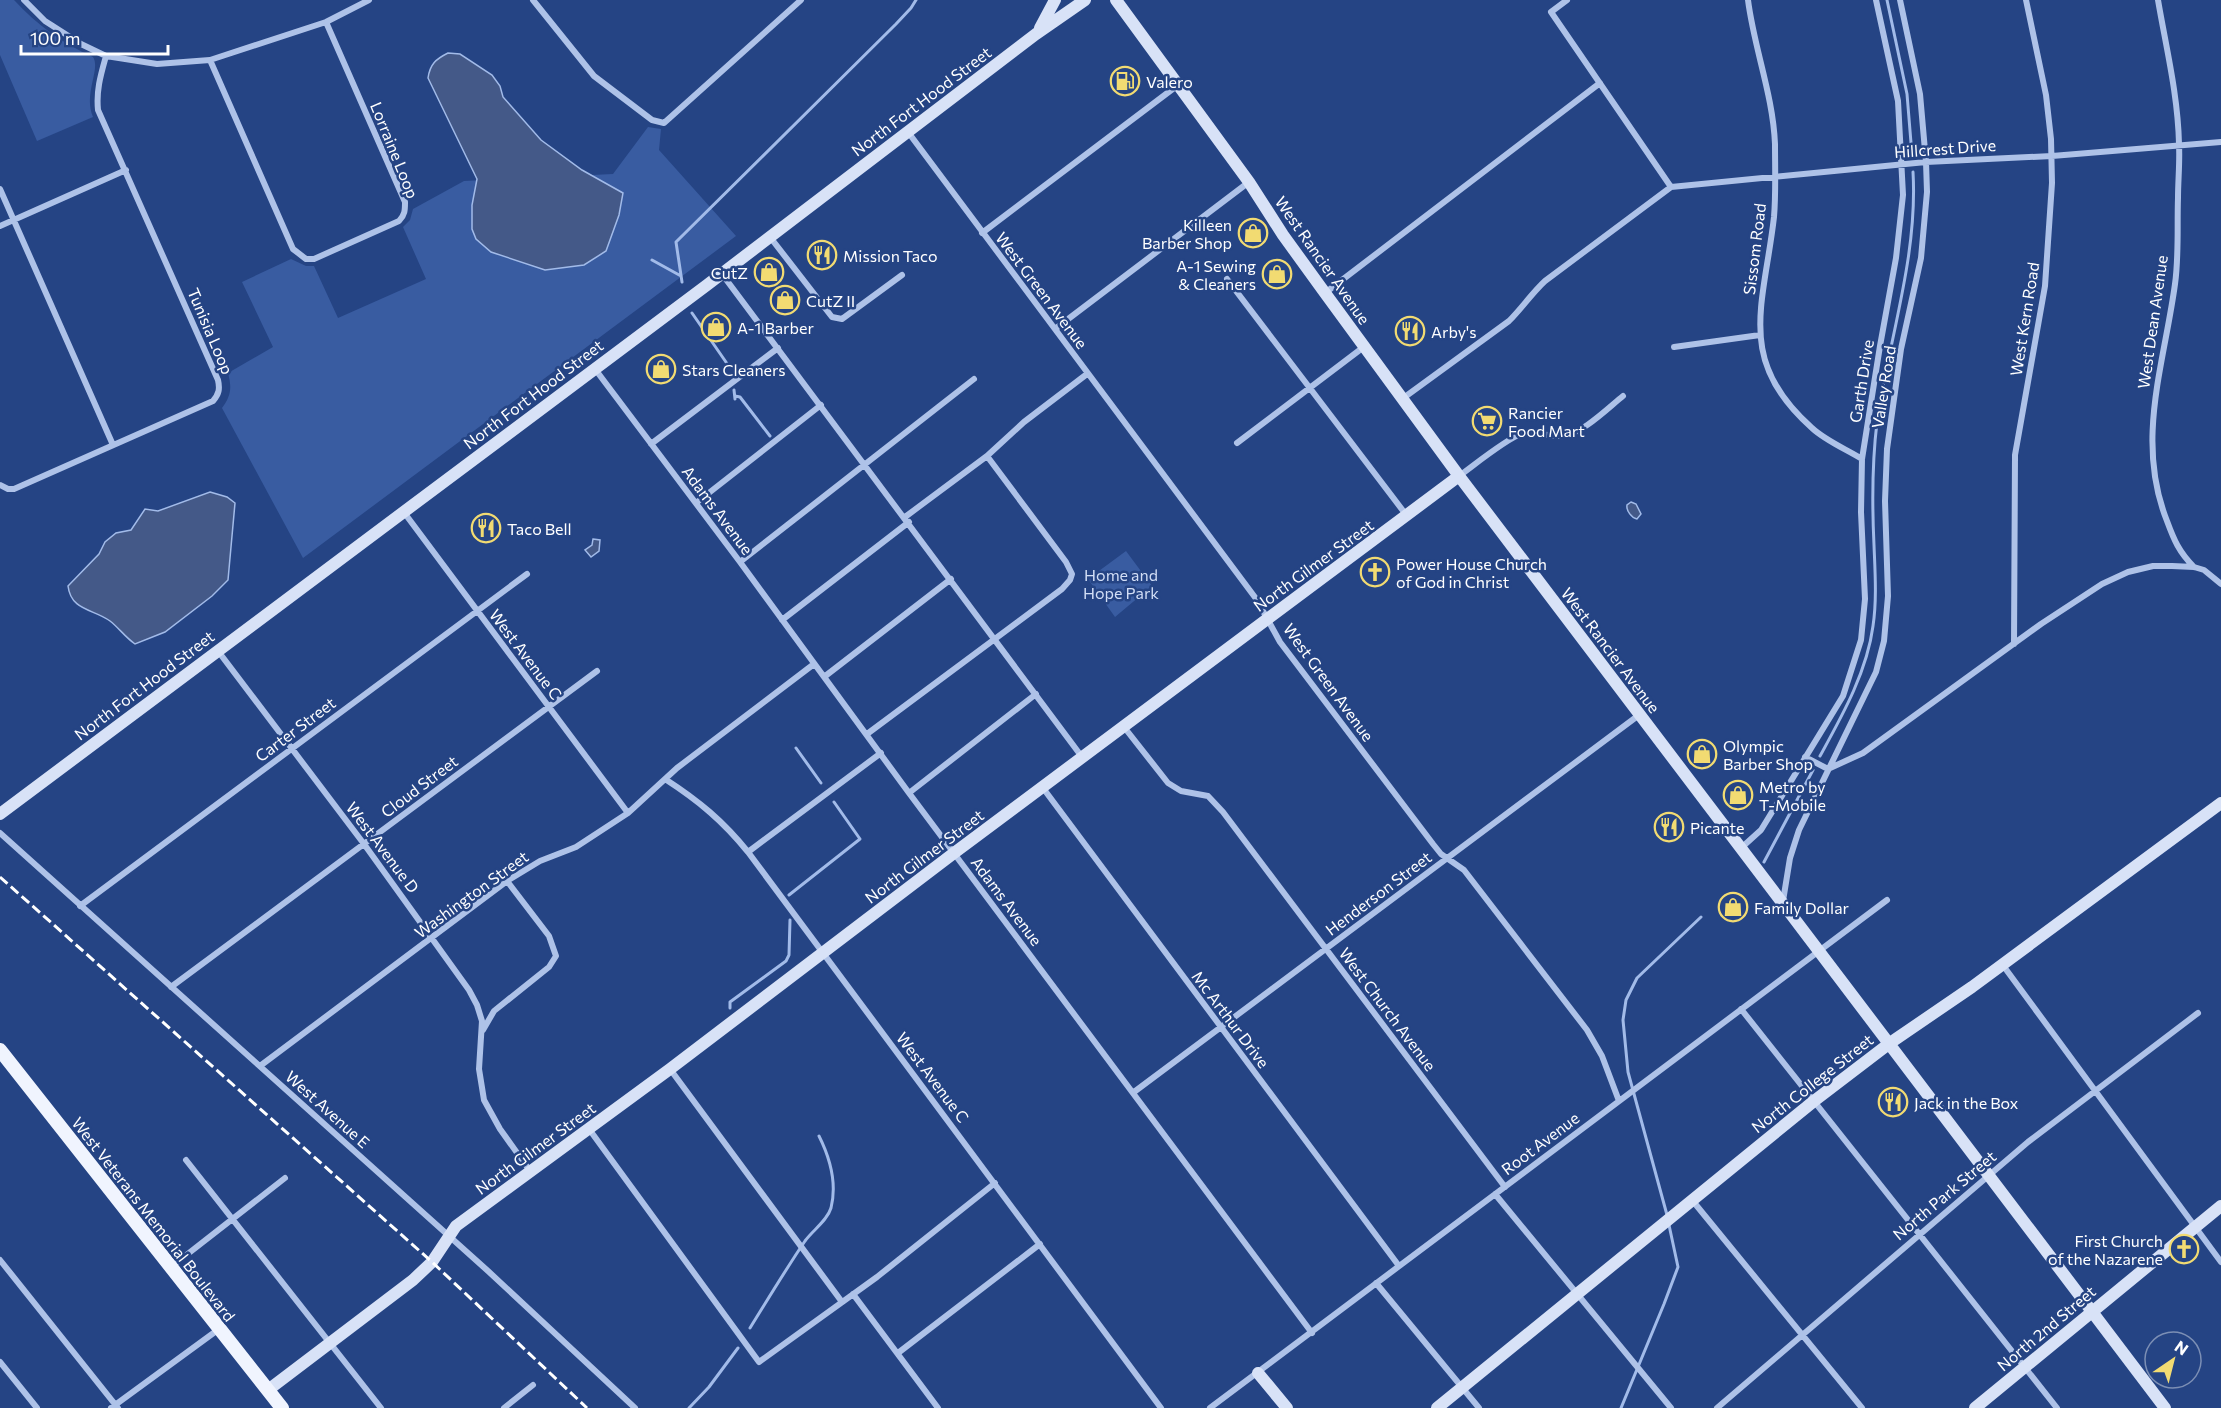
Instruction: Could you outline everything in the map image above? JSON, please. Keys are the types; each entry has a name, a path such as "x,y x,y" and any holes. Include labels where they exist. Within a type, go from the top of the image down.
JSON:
{"main road":[{"path":"1036,34 1055,0"},
{"name":"North Fort Hood Street","path":"0,814 595,369 1036,34 1085,0"},
{"name":"West Rancier Avenue","path":"1116,0 1250,182 1283,235 1459,476 1740,849 1820,949 2165,1408"},
{"name":"North Gilmer Street","path":"268,1389 413,1280 432,1262 456,1227 1459,476"},
{"name":"North College Street","path":"1437,1408 1814,1101 1890,1043 2219,808"},
{"name":"West Veterans Memorial Boulevard","path":"0,1050 282,1408"},
{"name":"North 2nd Street","path":"1975,1408 2221,1206"},
{"path":"1258,1373 1287,1408"}],"street":[{"path":"24,0 61,33 106,56 157,64 210,60 326,22 369,0"},
{"path":"533,0 594,76 652,120 664,123 801,0"},
{"path":"1402,399 1509,321 1545,280 1671,187 1551,12 1567,0"},
{"name":"Sissom Road","path":"1748,0 1772,110 1775,143 1774,215 1760,315 1760,335 1769,377 1779,394 1814,430 1862,459"},
{"name":"Garth Drive","path":"1740,849 1761,830 1843,696 1861,640 1865,599 1860,512 1862,459 1896,258 1903,195 1898,101 1876,0"},
{"name":"Valley Road","path":"1828,769 1876,672 1884,641 1888,596 1885,501 1887,449 1901,349 1921,258 1927,192 1926,162 1920,94 1900,0"},
{"name":"West Kern Road","path":"2014,644 2015,455 2045,286 2052,183 2052,156 2046,95 2026,0"},
{"name":"West Dean Avenue","path":"2158,0 2173,86 2179,145 2175,281 2158,376 2152,434 2154,481 2160,505 2181,554 2194,567"},
{"name":"Lorraine Loop","path":"210,60 293,249 306,260 314,259 399,220 404,216 405,210 405,202 326,22"},
{"name":"Tunisia Loop","path":"0,484 8,489 14,489 213,401 220,387 219,380 98,110 97,91 106,56"},
{"path":"1325,293 1600,83"},
{"path":"982,233 1178,85"},
{"name":"West Green Avenue","path":"908,132 1257,600 1280,642 1433,844 1464,870 1587,1030 1602,1056 1619,1101"},
{"name":"Hillcrest Drive","path":"1671,187 1926,162 2052,156 2221,142"},
{"path":"0,226 126,170"},
{"path":"1055,329 1250,182"},
{"path":"0,189 113,445"},
{"path":"770,237 832,317 836,319 842,319 902,275"},
{"path":"722,273 1082,757"},
{"path":"1227,279 1408,516"},
{"path":"1674,347 1760,335"},
{"path":"1237,443 1365,346"},
{"path":"651,444 778,348"},
{"name":"Adams Avenue","path":"595,369 1312,1333"},
{"path":"782,620 1087,374"},
{"path":"740,562 974,379"},
{"name":"North Gilmer Street","path":"1459,476 1520,434 1538,433 1548,437 1569,435 1579,430 1623,396"},
{"path":"696,504 821,405"},
{"path":"867,735 1062,589 1070,580 1072,574 1066,562 987,456"},
{"name":"West Avenue C","path":"403,512 628,813"},
{"path":"1782,904 1790,858 1799,830 1828,769 1863,753 2014,644 2102,584 2128,572 2153,566 2194,567 2204,570 2220,582"},
{"name":"Carter Street","path":"80,906 527,574"},
{"path":"824,677 951,579"},
{"name":"West Avenue D","path":"218,650 364,844 469,990 482,1021 479,1069 484,1100 500,1129 530,1171"},
{"name":"Washington Street","path":"260,1066 507,881 540,861 576,847 628,813 677,768 814,664"},
{"name":"Cloud Street","path":"171,987 597,671"},
{"path":"909,793 1036,694"},
{"name":"Henderson Street","path":"1134,1092 1639,715"},
{"name":"West Church Avenue","path":"1124,727 1168,783 1181,791 1208,796 1214,802 1505,1186"},
{"path":"748,852 881,753"},
{"path":"1805,757 1828,769"},
{"name":"West Avenue C","path":"665,780 719,818 748,852 1161,1408"},
{"name":"Mc Arthur Drive","path":"1043,788 1399,1266"},
{"name":"West Avenue E","path":"0,833 450,1236 635,1408"},
{"path":"482,1033 494,1011 549,968 556,956 549,936 507,881"},
{"name":"Root Avenue","path":"1210,1408 1887,900"},
{"path":"2002,964 2221,1263"},
{"path":"1741,1009 2057,1408"},
{"name":"North Park Street","path":"1716,1408 2028,1142 2198,1013"},
{"path":"670,1069 842,1302"},
{"path":"589,1128 759,1362 853,1294 995,1183"},
{"path":"186,1160 381,1408"},
{"path":"170,1268 285,1178"},
{"path":"1495,1194 1671,1408"},
{"path":"1688,1204 1862,1408"},
{"path":"898,1353 1040,1244"},
{"path":"0,1260 114,1407 219,1329"},
{"path":"1376,1282 1479,1408"},
{"path":"853,1294 938,1408"},
{"path":"0,1362 37,1408"},
{"path":"504,1408 533,1385"}],"green space":[{"path":"0,0 14,0 50,33 93,57 95,68 90,108 93,117 37,141 0,55"},
{"path":"648,127 661,129 659,150 736,236 303,558 222,408 230,392 228,373 273,347 242,282 291,259 306,266 314,266 338,318 426,279 403,227 410,220 413,209 464,181 613,174"},
{"name":"Home and Hope Park","path":"1126,551 1152,586 1115,617 1088,579"}],"shaded area":[{"path":"448,53 460,54 492,75 500,86 503,97 541,140 582,170 623,193 619,215 606,251 584,265 545,270 491,252 476,239 472,229 472,205 477,179 428,78 434,62"},
{"path":"210,492 227,497 235,503 228,580 212,596 165,632 135,644 110,621 78,605 70,594 68,586 99,554 105,542 116,533 131,530 145,509 158,511"},
{"path":"1631,502 1636,504 1641,514 1637,519 1627,510 1627,505"},
{"path":"593,539 600,540 599,551 591,557 585,550 592,545"}],"waterway":[{"path":"682,282 676,242 896,24 916,0"},
{"path":"1887,0 1907,94 1912,155"},
{"path":"1820,756 1859,677 1873,626 1875,437 1907,266 1911,235 1913,172"},
{"path":"652,260 681,276"},
{"path":"692,313 728,365"},
{"path":"734,390 735,399"},
{"path":"735,396 740,397 770,436"},
{"path":"796,748 821,783"},
{"path":"1764,862 1813,770"},
{"path":"789,895 860,839 834,802"},
{"path":"1667,1215 1628,1072 1623,1020 1626,1000 1637,978 1701,917"},
{"path":"730,1008 730,1002 786,961 789,955 790,920"},
{"path":"750,1328 805,1241 831,1208 833,1180 819,1136"},
{"path":"1621,1408 1678,1267 1669,1225"},
{"path":"689,1408 709,1387 738,1348"}],"railway":[{"path":"0,877 432,1262 587,1408"}],"place":[{"name":"Valero","path":"1125,81"},
{"name":"Killeen Barber Shop","path":"1253,233"},
{"name":"Mission Taco","path":"822,255"},
{"name":"CutZ","path":"769,272"},
{"name":"A-1 Sewing & Cleaners","path":"1277,274"},
{"name":"CutZ II","path":"785,300"},
{"name":"A-1 Barber","path":"716,327"},
{"name":"Arby's","path":"1410,331"},
{"name":"Stars Cleaners","path":"661,369"},
{"name":"Rancier Food Mart","path":"1487,421"},
{"name":"Taco Bell","path":"486,528"},
{"name":"Power House Church of God in Christ","path":"1375,572"},
{"name":"Olympic Barber Shop","path":"1702,754"},
{"name":"Metro by T-Mobile","path":"1738,795"},
{"name":"Picante","path":"1669,827"},
{"name":"Family Dollar","path":"1733,907"},
{"name":"Jack in the Box","path":"1893,1102"},
{"name":"First Church of the Nazarene","path":"2184,1249"}]}
